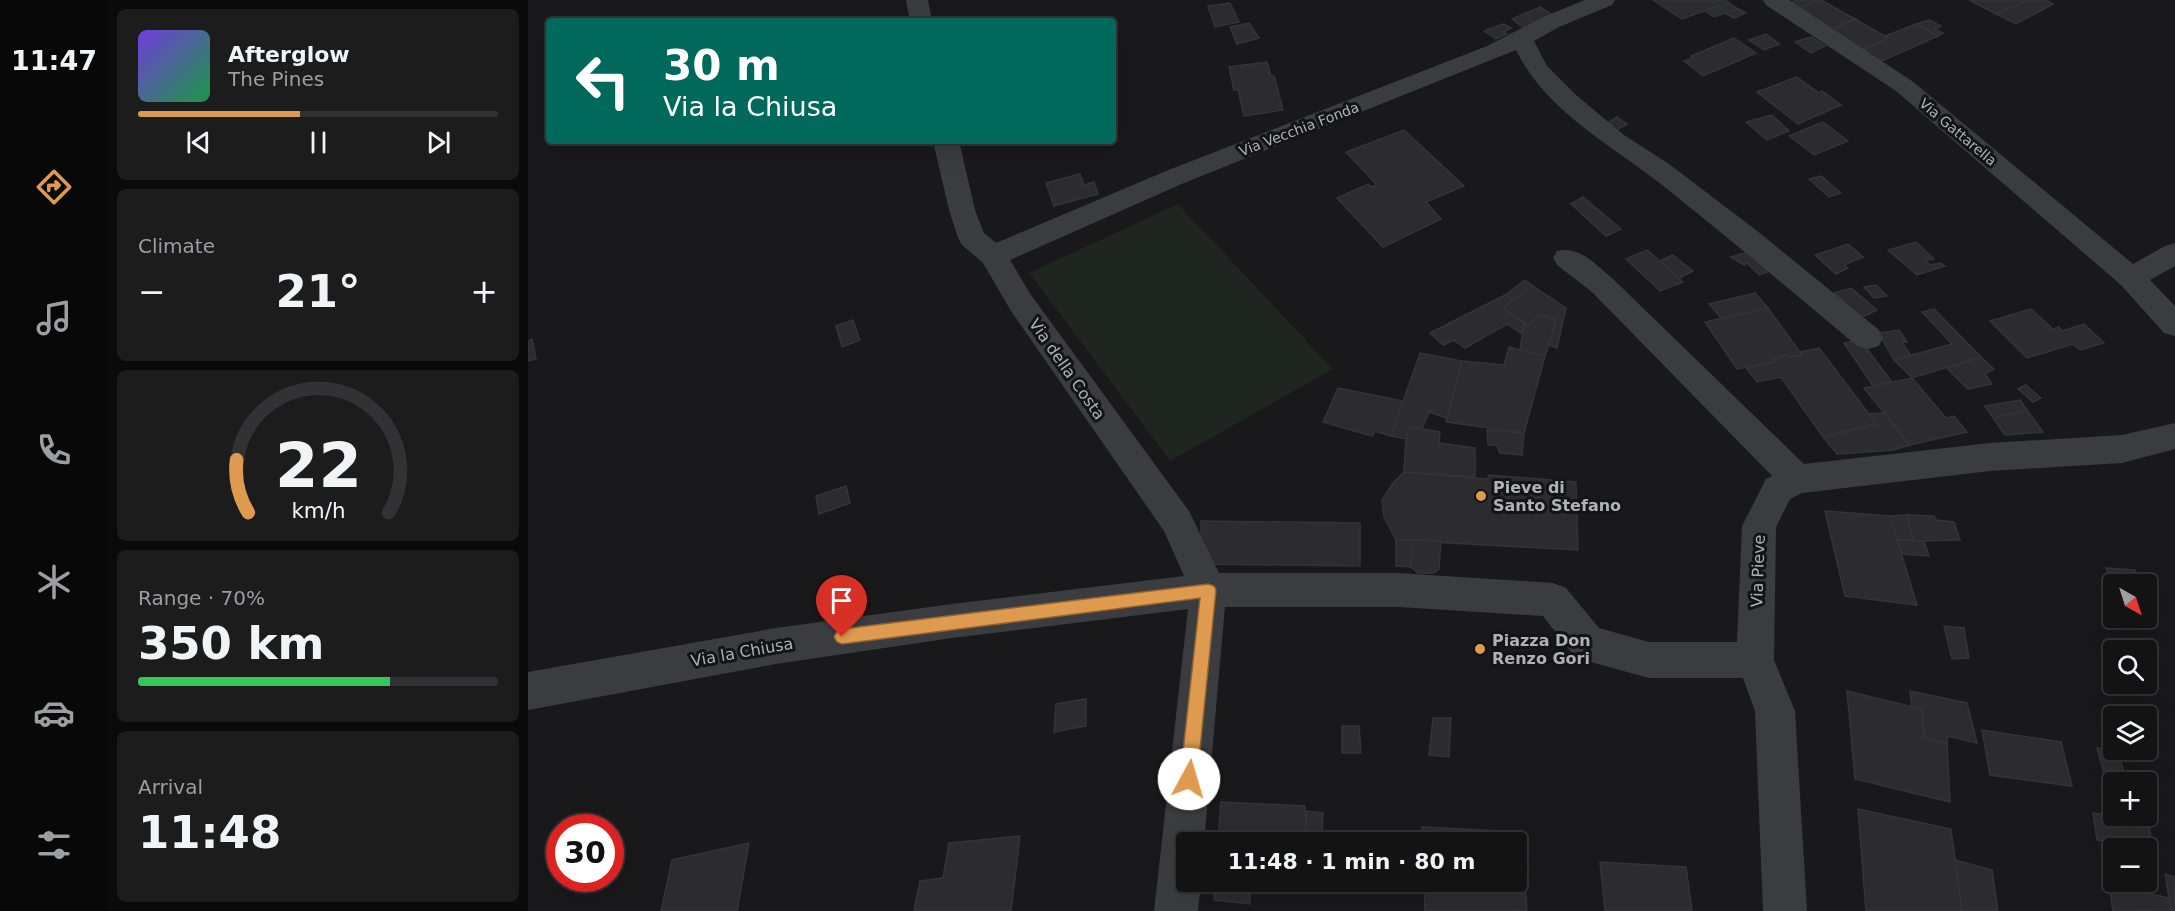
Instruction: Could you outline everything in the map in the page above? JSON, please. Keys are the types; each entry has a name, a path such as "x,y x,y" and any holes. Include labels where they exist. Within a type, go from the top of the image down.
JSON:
{"street":[{"path":"917,0 920,18"},
{"name":"Via Vecchia Fonda","path":"993,256 1175,177 1387,95 1522,39 1551,22 1604,0"},
{"name":"Via Gattarella","path":"1774,0 1904,86 2131,278"},
{"path":"1522,39 1537,69 1567,100 1615,141 1660,170 1746,237 1868,338"},
{"name":"Via della Costa","path":"947,144 962,210 972,238 993,256 1021,303 1177,522 1208,590"},
{"path":"2175,253 2131,278 2175,325"},
{"path":"1567,258 1602,285 1797,479 1990,457 2122,449 2175,436"},
{"name":"Via Pieve","path":"1785,911 1775,711 1755,660 1760,526 1778,489 1797,479"},
{"path":"1176,911 1208,590"},
{"name":"Via la Chiusa","path":"528,691 776,646 952,621 1208,590 1399,590 1553,600 1587,643 1649,660 1755,660"}],"shaded area":[{"path":"1178,204 1333,369 1170,461 1029,273"}],"building":[{"path":"1653,0 1709,0 1718,6 1682,19"},
{"path":"1709,0 1725,0 1738,9 1727,12"},
{"path":"1815,0 1801,8 1792,2"},
{"path":"1815,0 1821,0 1855,19 1828,31 1794,8 1798,6 1801,8"},
{"path":"1969,0 2028,0 1996,14"},
{"path":"2028,0 2046,0 2053,4 2016,24 1996,14"},
{"path":"1230,3 1239,22 1215,27 1208,6"},
{"path":"1718,6 1727,12 1714,17 1705,11"},
{"path":"1540,7 1554,16 1525,29 1512,19"},
{"path":"1738,9 1746,13 1734,18 1724,13"},
{"path":"1855,19 1888,38 1861,51 1828,31"},
{"path":"1929,20 1941,26 1935,29 1943,33 1938,36 1916,24"},
{"path":"1249,23 1259,38 1237,44 1230,27"},
{"path":"1503,24 1511,28 1504,32 1507,34 1496,39 1484,31"},
{"path":"1916,24 1938,36 1880,62 1861,51 1888,38 1885,36"},
{"path":"1766,34 1779,44 1764,50 1749,40"},
{"path":"1811,37 1825,46 1811,53 1795,42"},
{"path":"1734,38 1756,53 1703,76 1684,61 1693,58 1691,56"},
{"path":"1267,62 1271,76 1274,76 1283,110 1244,116 1238,90 1234,90 1229,67"},
{"path":"1797,77 1841,105 1798,124 1757,92"},
{"path":"1772,115 1789,131 1767,140 1746,122"},
{"path":"1617,117 1627,124 1613,132 1604,125"},
{"path":"1823,122 1848,141 1814,155 1789,136"},
{"path":"1404,130 1464,186 1426,202 1441,219 1383,247 1337,198 1368,184 1372,187 1377,185 1346,152"},
{"path":"1080,174 1084,185 1094,182 1098,194 1054,206 1046,183"},
{"path":"1821,176 1841,193 1829,197 1809,179"},
{"path":"1583,197 1621,229 1606,236 1571,204"},
{"path":"1916,242 1934,259 1925,260 1930,265 1941,263 1945,266 1917,275 1888,250"},
{"path":"1848,244 1863,257 1844,265 1848,268 1836,274 1815,255"},
{"path":"1647,250 1683,282 1660,291 1626,259"},
{"path":"1747,252 1770,271 1759,275 1747,263 1744,265 1731,257"},
{"path":"1673,255 1693,271 1679,278 1660,261"},
{"path":"1525,280 1533,286 1512,302 1507,294"},
{"path":"1876,285 1887,296 1874,298 1864,287"},
{"path":"1533,286 1566,308 1557,348 1549,345 1556,320 1540,314 1528,326 1503,307"},
{"path":"1851,288 1877,310 1854,321 1834,303 1843,300 1834,293"},
{"path":"1755,293 1768,308 1722,319 1709,304"},
{"path":"1507,294 1512,302 1503,307 1524,324 1522,334 1507,324 1465,348 1454,340 1443,345 1430,333"},
{"path":"1768,308 1802,355 1790,357 1788,354 1773,360 1774,362 1737,369 1705,322"},
{"path":"1934,309 1981,357 1912,378 1894,360 1952,344 1922,312"},
{"path":"2031,309 2053,329 2059,327 2062,331 2084,324 2104,343 2080,350 2073,344 2027,358 1990,321"},
{"path":"1540,314 1556,320 1545,356 1520,350 1524,324 1528,326"},
{"path":"853,320 860,340 842,347 836,326"},
{"path":"1899,330 1907,342 1902,342 1911,356 1894,360 1879,333"},
{"path":"532,339 536,359 528,361 528,341"},
{"path":"1860,340 1892,382 1873,386 1844,343"},
{"path":"1509,347 1545,356 1524,433 1446,422 1462,361 1504,365"},
{"path":"1819,348 1876,424 1823,437 1781,377 1757,382 1747,369 1774,362 1773,360 1788,354 1790,357 1802,355 1800,352"},
{"path":"1420,353 1462,361 1447,418 1429,412 1422,429 1410,427 1406,439 1391,436"},
{"path":"1981,357 1994,369 1985,374 1992,384 1968,389 1947,368"},
{"path":"1912,378 1946,418 1954,416 1967,432 1910,445 1864,388"},
{"path":"2026,385 2041,398 2033,402 2018,389"},
{"path":"1338,388 1403,401 1391,436 1375,431 1372,436 1323,422"},
{"path":"2020,400 2027,410 1993,418 1985,406"},
{"path":"2027,410 2043,432 2005,435 1993,418"},
{"path":"1884,413 1910,445 1894,450 1837,454 1823,437 1876,424 1869,414"},
{"path":"1410,427 1440,432 1439,443 1475,448 1475,477 1404,472 1406,439"},
{"path":"1487,430 1524,433 1522,455 1500,453 1497,445 1488,445"},
{"name":"Pieve di Santo Stefano","path":"1404,472 1487,479 1489,475 1576,482 1578,550 1396,540 1384,517 1382,500 1393,483"},
{"path":"846,486 850,503 819,514 816,496"},
{"path":"1825,511 1890,516 1917,605 1845,596"},
{"path":"1906,515 1934,516 1936,520 1954,522 1960,540 1914,541"},
{"path":"1906,515 1914,541 1897,540 1890,516"},
{"path":"1201,521 1360,523 1360,566 1202,564"},
{"path":"1396,540 1413,540 1411,567 1396,566"},
{"path":"1413,540 1441,541 1439,569 1434,573 1418,573 1411,567"},
{"path":"1897,540 1924,541 1929,556 1902,554"},
{"path":"2106,568 2135,570 2137,574 2109,574"},
{"path":"1944,626 1964,628 1969,658 1952,659"},
{"path":"1847,691 1922,709 1924,738 1947,743 1950,802 1855,779"},
{"path":"1910,691 1967,703 1977,743 1948,736 1947,743 1924,738 1922,709 1912,706"},
{"path":"1086,699 1086,726 1054,732 1056,704"},
{"path":"1433,718 1451,718 1449,757 1429,755"},
{"path":"1342,726 1359,726 1361,753 1342,753"},
{"path":"1982,730 2061,742 2072,786 1990,775"},
{"path":"2097,748 2103,749 2103,760 2121,760 2124,772 2104,772"},
{"path":"1221,802 1305,806 1306,832 1219,832"},
{"path":"1858,809 1951,829 1962,911 1866,911"},
{"path":"1306,811 1323,813 1322,832 1306,832"},
{"path":"2093,813 2103,815 2103,826 2149,826 2151,838 2103,838 2103,842 2097,840"},
{"path":"1422,827 1521,832 1422,832"},
{"path":"1020,836 1011,911 914,911 920,881 943,878 949,843"},
{"path":"749,843 737,911 661,911 672,860"},
{"path":"1955,860 1992,870 1998,911 1962,911"},
{"path":"1600,862 1686,867 1692,911 1605,911"},
{"path":"2165,874 2175,877 2175,911 2171,911"},
{"path":"1215,892 1250,892 1250,904 1214,900"},
{"path":"1424,892 1526,892 1527,911 1425,911"},
{"path":"2110,892 2143,892 2169,898 2171,911 2113,911"}],"place":[{"name":"Pieve di Santo Stefano","path":"1481,496"},
{"name":"Piazza Don Renzo Gori","path":"1480,649"}],"route":[{"path":"842,637 952,621 1208,590 1189,779"}]}
